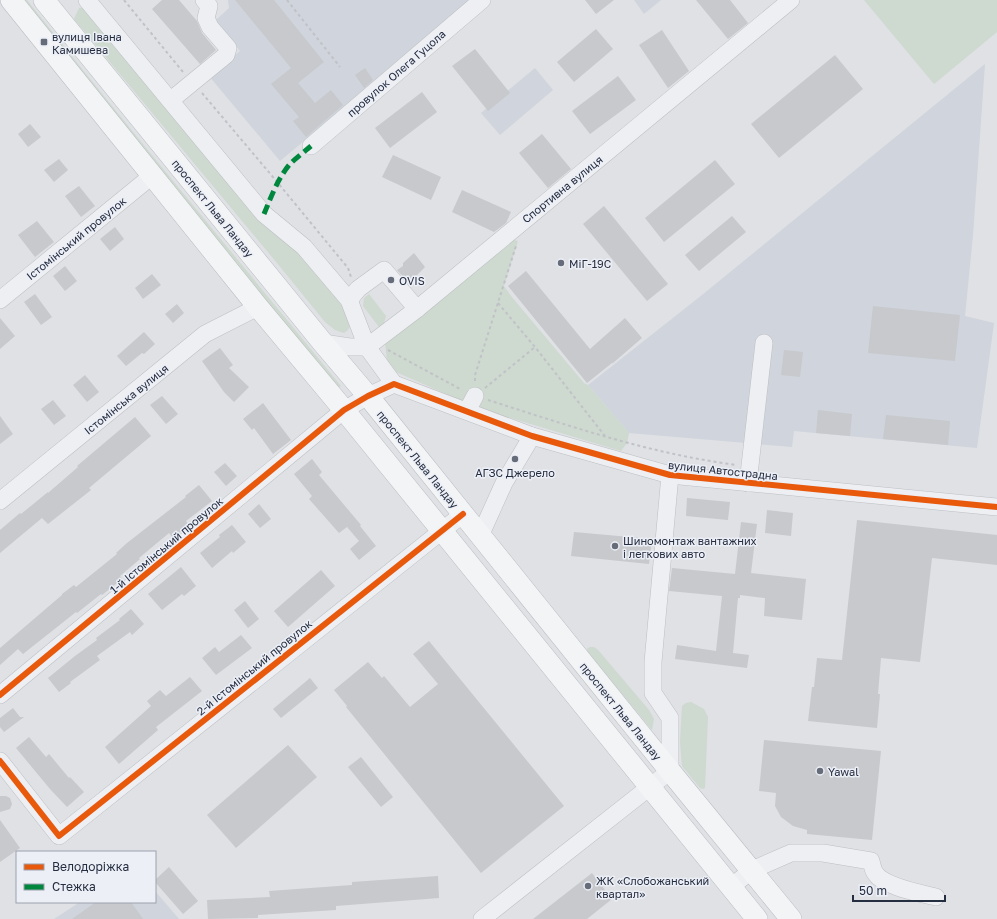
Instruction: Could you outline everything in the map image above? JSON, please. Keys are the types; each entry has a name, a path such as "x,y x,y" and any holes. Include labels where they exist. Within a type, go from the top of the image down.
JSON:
{"main road":[{"path":"10,0 757,919"},
{"name":"проспект Льва Ландау","path":"44,0 323,343 368,396 791,919"}],"street":[{"path":"87,0 264,214 304,248 353,294 372,342 394,384 368,396"},
{"path":"171,100 226,55 228,48 210,27 206,18 209,6 204,0"},
{"name":"провулок Олега Гуцола","path":"311,146 482,0"},
{"name":"Спортивна вулиця","path":"372,342 417,309 791,0"},
{"name":"Істомінський провулок","path":"0,300 153,175"},
{"path":"353,294 384,270 417,309"},
{"name":"Істомінська вулиця","path":"0,501 205,334 258,307"},
{"path":"323,343 350,347 372,342"},
{"path":"749,475 764,343"},
{"name":"вулиця Автострадна","path":"394,384 532,436 670,475 749,475 997,507"},
{"name":"1-й Істомінський провулок","path":"0,695 344,410 368,396"},
{"path":"467,411 475,396"},
{"path":"480,536 504,483 532,436"},
{"path":"482,919 670,771 670,718 654,693 653,662 670,475"},
{"name":"2-й Істомінський провулок","path":"0,761 58,836 463,514"},
{"path":"731,888 752,870 791,853 823,853 871,861 875,873 883,880 897,887 936,897"}],"path":[{"path":"124,0 348,268 353,294"},
{"path":"287,0 340,67"},
{"path":"475,396 475,375 525,220"},
{"path":"498,303 606,437"},
{"path":"372,342 475,396 644,448 709,462 749,475"},
{"path":"475,396 535,347"}],"shaded area":[{"path":"18,0 27,0 341,386 336,389"},
{"path":"228,0 473,0 280,161 209,76 240,51 215,21 229,8"},
{"path":"634,0 661,0 644,14"},
{"path":"864,0 997,0 997,32 934,84"},
{"path":"88,7 352,317 348,330 344,333 335,330 325,322 74,19 79,8"},
{"path":"985,64 973,235 965,316 994,323 977,448 794,431 792,447 629,433 588,385 702,295"},
{"path":"535,68 553,90 500,135 481,113"},
{"path":"510,239 518,241 504,286 584,383 588,385 629,433 627,443 621,451 480,409 396,372 387,362 385,341"},
{"path":"369,294 386,316 384,323 379,327 363,306 364,298"},
{"path":"594,647 598,650 649,710 654,719 652,730 588,653 587,649"},
{"path":"691,702 704,709 708,717 705,788 703,789 700,788 682,766 680,742 682,706"},
{"path":"156,892 179,919 54,919 78,903 156,903"}],"building":[{"path":"162,0 179,0 197,21 202,33 216,50 200,64 152,9"},
{"path":"235,0 274,0 324,62 298,83 315,103 331,90 343,105 306,137 293,121 299,117 271,84 291,68"},
{"path":"585,0 614,0 596,14"},
{"path":"696,0 730,0 748,23 728,39"},
{"path":"596,29 613,49 574,82 557,62"},
{"path":"662,30 689,71 668,88 639,45"},
{"path":"475,49 510,93 488,111 452,66"},
{"path":"835,55 863,89 779,158 751,124"},
{"path":"365,68 373,80 364,88 355,75"},
{"path":"618,76 636,100 590,134 572,111"},
{"path":"422,92 437,112 390,148 375,128"},
{"path":"30,124 41,137 28,147 18,134"},
{"path":"542,134 571,169 548,188 519,153"},
{"path":"393,155 441,177 431,200 382,177"},
{"path":"59,159 68,170 54,182 44,170"},
{"path":"715,160 735,184 664,242 645,218"},
{"path":"79,186 95,206 81,217 65,196"},
{"path":"462,190 511,212 506,223 494,232 452,212"},
{"path":"604,206 668,284 647,301 583,224"},
{"path":"732,216 746,232 699,271 685,255"},
{"path":"37,221 54,242 35,257 18,235"},
{"path":"115,227 124,239 110,251 100,239"},
{"path":"414,253 425,267 415,277 413,276 407,281 397,270 403,266 403,263"},
{"path":"65,266 77,281 65,291 53,276"},
{"path":"526,271 590,349 625,318 642,338 587,383 508,286"},
{"path":"152,274 161,285 143,299 135,288"},
{"path":"35,294 52,317 41,325 24,302"},
{"path":"177,304 184,313 173,323 165,314"},
{"path":"873,306 960,315 955,361 868,353"},
{"path":"0,318 15,336 0,349"},
{"path":"144,332 155,344 144,354 142,353 126,366 117,356"},
{"path":"220,348 233,365 229,368 249,387 234,402 224,392 202,361"},
{"path":"784,350 803,352 800,377 781,375"},
{"path":"85,375 99,392 87,402 73,385"},
{"path":"162,396 178,414 166,424 150,405"},
{"path":"53,400 66,416 54,425 41,409"},
{"path":"263,403 291,440 273,454 254,428 252,430 243,419"},
{"path":"818,410 852,414 850,436 816,433"},
{"path":"886,415 950,421 948,445 883,439"},
{"path":"0,416 13,434 0,444"},
{"path":"135,417 151,436 89,488 91,490 48,524 42,518 0,553 0,530 20,513 21,514 48,493 78,467 77,466"},
{"path":"312,459 322,472 319,475 361,525 360,526 376,546 359,560 350,549 359,541 347,527 339,533 309,499 312,496 294,474"},
{"path":"225,463 237,476 226,486 214,472"},
{"path":"199,485 212,501 186,521 189,525 173,538 169,533 139,558 140,559 120,576 122,579 102,595 101,594 77,613 76,612 23,654 18,649 0,665 0,648 62,594 74,585 76,587 117,554 116,553 127,543"},
{"path":"687,498 730,502 728,520 686,516"},
{"path":"259,504 271,519 260,528 248,514"},
{"path":"767,510 793,513 791,536 765,533"},
{"path":"857,520 997,535 997,565 932,558 920,662 881,658 877,728 808,721 817,658 842,660"},
{"path":"741,522 757,524 751,573 806,579 802,620 764,616 765,598 740,595 740,598 738,598 733,653 749,655 747,668 675,659 677,645 716,651 722,596 669,591 672,568 735,574"},
{"path":"232,525 246,542 233,553 232,551 212,568 200,553"},
{"path":"574,532 652,539 649,564 571,556"},
{"path":"181,567 196,586 184,596 182,594 162,610 148,594"},
{"path":"321,570 335,586 288,627 274,611"},
{"path":"245,601 259,619 248,628 234,610"},
{"path":"131,609 144,624 132,635 130,632 97,656 100,660 59,692 48,678 97,640 96,638 120,620 119,619"},
{"path":"241,635 252,648 216,675 202,658 215,647 219,652"},
{"path":"429,641 564,806 481,873 346,707 347,706 334,690 368,662 382,678 384,676 410,707 438,684 413,654"},
{"path":"190,677 202,691 156,727 158,730 119,764 105,747 151,706 147,701 160,690 166,696"},
{"path":"310,678 318,688 281,718 273,709"},
{"path":"13,708 20,717 24,717 4,732 0,727 0,718"},
{"path":"29,737 46,757 49,754 69,778 70,777 84,792 67,807 16,748"},
{"name":"Yawal","path":"764,740 881,751 872,840 807,834 807,830 793,826 781,817 775,806 776,793 759,791"},
{"path":"288,745 317,777 236,848 207,815"},
{"path":"361,757 393,797 381,807 348,767"},
{"path":"0,796 10,798 12,804 10,809 0,812"},
{"path":"0,820 20,848 0,862"},
{"path":"169,867 198,901 183,914 156,883 156,879"},
{"name":"ЖК «Слобожанський квартал»","path":"592,873 612,899 587,919 533,919"},
{"path":"438,876 439,898 336,906 336,910 258,915 258,918 208,919 207,900 270,897 269,891 352,885 352,882"},
{"path":"95,903 132,903 143,919 72,919"}],"marked path":[{"path":"264,214 275,188 286,169 311,146"}],"cycle path":[{"path":"0,695 344,410 368,396 394,384 532,436 670,475 997,507"},
{"path":"0,761 59,836 463,514"}],"place":[{"name":"вулиця Івана Камишева","path":"44,42"},
{"name":"МіГ-19С","path":"561,263"},
{"name":"OVIS","path":"391,280"},
{"name":"АГЗС Джерело","path":"515,459"},
{"name":"Шиномонтаж вантажних і легкових авто","path":"615,546"},
{"name":"Yawal","path":"820,771"},
{"name":"ЖК «Слобожанський квартал»","path":"588,886"}]}
